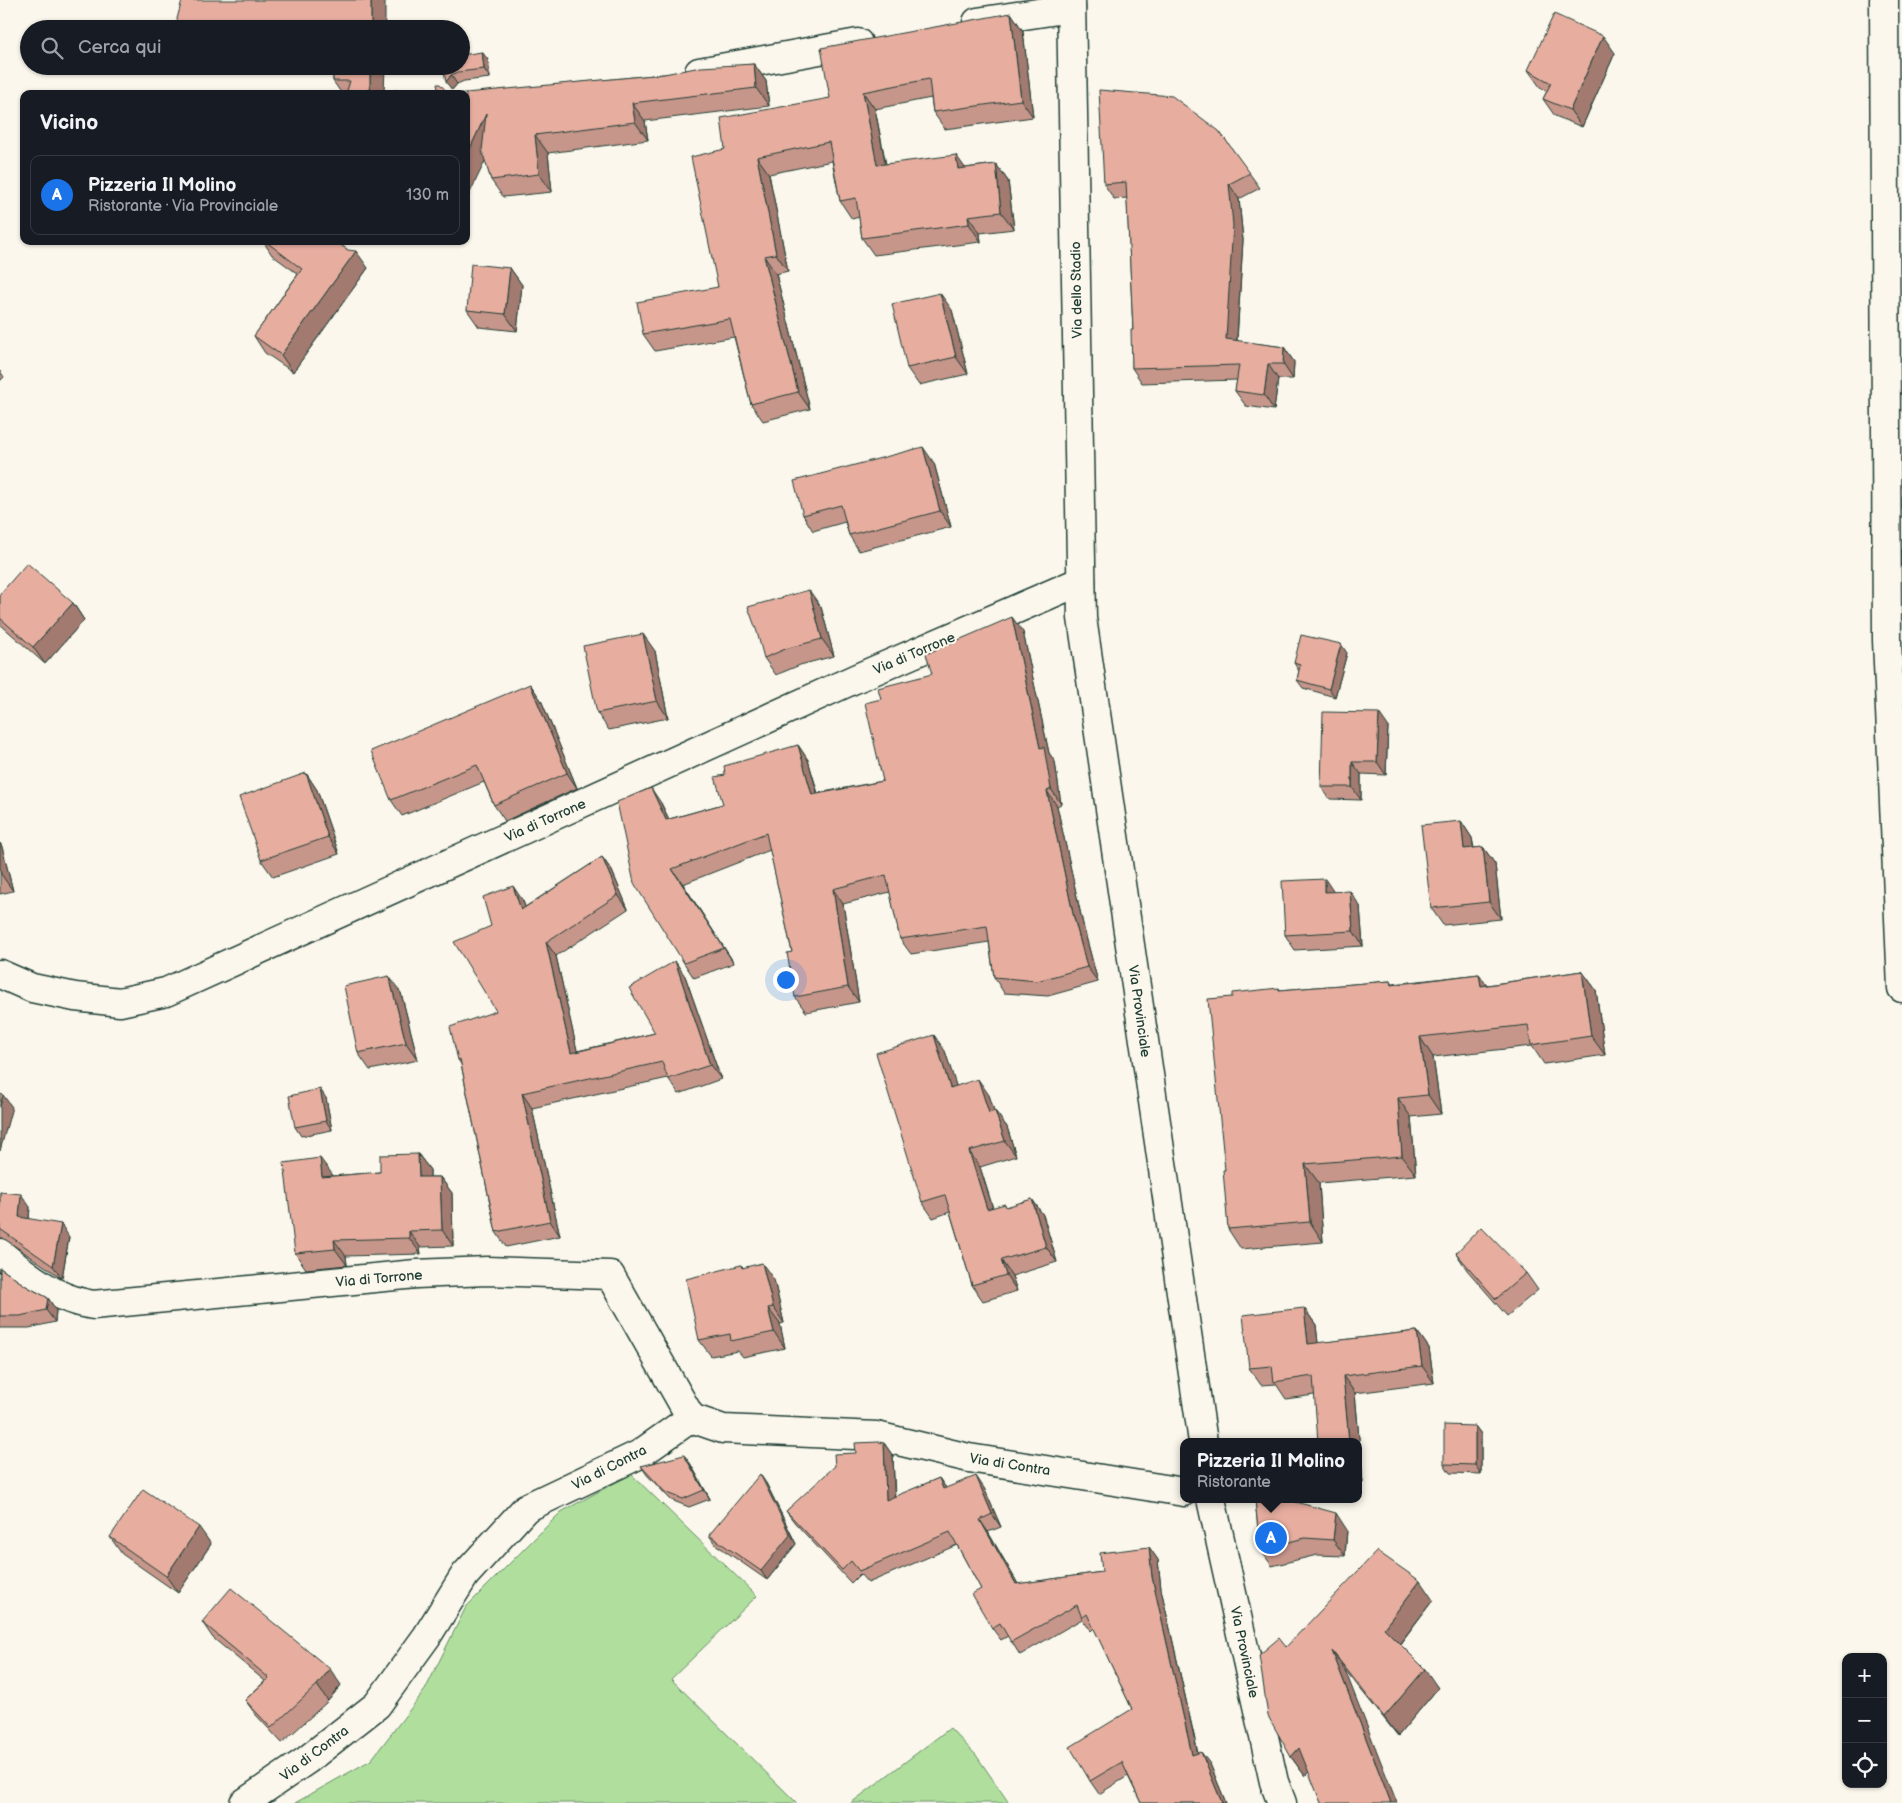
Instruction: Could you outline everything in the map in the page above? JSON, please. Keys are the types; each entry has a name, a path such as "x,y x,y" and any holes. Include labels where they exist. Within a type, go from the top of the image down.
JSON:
{"street":[{"path":"1884,0 1887,640 1902,988"},
{"path":"948,27 1002,8 1071,4"},
{"name":"Via dello Stadio","path":"1071,4 1081,581"},
{"path":"675,76 880,40"},
{"name":"Via di Torrone","path":"0,974 32,988 75,997 120,1002 166,992 857,678 1081,581"},
{"name":"Via Provinciale","path":"1081,581 1082,618 1202,1438"},
{"name":"Via di Torrone","path":"0,1253 16,1268 48,1288 68,1299 93,1305 416,1274 487,1271 610,1275 691,1418"},
{"name":"Via di Contra","path":"244,1803 307,1760 377,1705 427,1636 465,1574 526,1508 640,1454 691,1418 723,1429 877,1436 970,1458 1180,1491"},
{"name":"Via Provinciale","path":"1212,1503 1274,1782 1282,1803"}],"green space":[{"path":"631,1474 757,1596 671,1679 797,1803 295,1803 371,1760 425,1690 466,1607 561,1512"},
{"path":"950,1728 976,1755 1009,1803 851,1803"}],"building":[{"path":"182,0 371,0 371,20 177,19"},
{"path":"1011,13 1021,100 933,112 929,79 863,92 877,165 956,155 958,169 996,164 1001,212 968,216 969,224 862,238 856,198 840,201 829,142 757,157 776,254 764,256 798,392 751,404 730,319 643,334 637,302 718,287 691,157 725,149 721,118 830,98 821,48"},
{"path":"1554,14 1603,36 1570,110 1543,99 1551,83 1528,70"},
{"path":"482,52 484,69 470,71 470,54"},
{"path":"754,64 756,88 632,103 635,122 535,135 539,174 491,180 482,151 486,114 470,148 470,93 664,74 701,67"},
{"path":"333,75 370,75 370,90 347,90 350,81 333,81"},
{"path":"445,75 451,75 446,82"},
{"path":"437,84 440,84 445,90 438,90"},
{"path":"1099,90 1172,96 1219,131 1250,173 1229,184 1233,225 1226,339 1284,347 1283,364 1268,364 1264,395 1235,391 1239,365 1132,368 1131,330 1133,330 1126,182 1104,184"},
{"path":"270,245 341,245 348,250 356,251 281,355 254,336 302,269"},
{"path":"471,264 510,268 505,314 467,310"},
{"path":"940,293 956,357 907,368 892,304"},
{"path":"923,447 940,511 849,535 841,505 803,515 794,481"},
{"path":"27,563 73,603 33,647 0,618 0,594"},
{"path":"809,590 822,639 788,648 764,658 748,607"},
{"path":"1012,617 1040,748 1044,747 1051,789 1047,791 1073,914 1087,967 1037,981 994,977 987,926 900,939 886,875 833,889 848,987 795,997 787,953 792,952 766,833 672,869 724,948 684,963 634,883 617,802 651,788 666,820 723,804 715,777 725,775 724,766 798,745 812,795 883,781 865,703 881,699 878,688 932,674 926,654"},
{"path":"643,634 657,701 597,713 583,646"},
{"path":"1301,635 1341,644 1329,689 1297,680 1300,665 1294,663"},
{"path":"530,684 567,773 494,805 477,765 391,800 371,751"},
{"path":"1323,712 1379,713 1377,762 1352,762 1352,787 1321,787"},
{"path":"306,773 328,837 261,860 239,797"},
{"path":"1461,821 1464,849 1483,847 1489,902 1431,908 1421,825"},
{"path":"602,857 618,895 546,942 571,1053 655,1033 629,988 675,961 710,1065 668,1079 662,1062 522,1093 550,1221 496,1232 460,1059 458,1060 450,1027 496,1011 454,942 491,926 483,897 513,886 521,910"},
{"path":"1325,879 1325,892 1350,891 1353,931 1285,935 1282,881"},
{"path":"1582,971 1591,1036 1531,1045 1528,1025 1420,1037 1428,1095 1398,1098 1402,1156 1305,1164 1310,1222 1228,1229 1223,1170 1225,1170 1208,999 1232,997 1232,993 1279,988 1279,990 1390,981 1391,985 1479,974 1481,986"},
{"path":"389,976 406,1043 358,1053 344,986"},
{"path":"934,1035 950,1088 978,1079 989,1113 995,1111 1005,1141 969,1151 987,1209 1005,1204 1006,1207 1032,1199 1046,1247 1001,1260 1006,1275 972,1285 945,1195 922,1202 876,1053"},
{"path":"320,1089 326,1121 295,1127 289,1096"},
{"path":"0,1094 3,1095 0,1106"},
{"path":"418,1154 419,1177 440,1177 442,1230 409,1231 409,1238 334,1240 335,1249 295,1253 284,1163 320,1158 322,1177 380,1172 380,1155"},
{"path":"0,1192 21,1194 19,1217 61,1224 53,1266 0,1229"},
{"path":"1481,1227 1526,1273 1496,1299 1456,1253"},
{"path":"762,1263 773,1307 768,1308 774,1332 731,1341 730,1334 699,1340 686,1279 741,1265 742,1268"},
{"path":"0,1268 48,1298 46,1310 20,1316 0,1316"},
{"path":"1304,1308 1308,1344 1417,1331 1422,1366 1343,1376 1349,1438 1318,1438 1313,1376 1274,1382 1272,1366 1249,1368 1243,1315"},
{"path":"1444,1425 1475,1426 1475,1465 1444,1464"},
{"path":"855,1443 884,1443 886,1500 939,1478 943,1489 976,1476 992,1514 980,1520 1016,1584 1102,1572 1100,1553 1149,1547 1152,1577 1192,1755 1201,1752 1222,1803 1141,1803 1122,1762 1090,1781 1070,1747 1132,1709 1087,1614 1082,1618 1077,1605 1011,1642 1000,1623 992,1628 972,1594 981,1589 950,1532 859,1571 851,1561 842,1570 786,1511 835,1466 834,1454 856,1453"},
{"path":"684,1455 704,1490 683,1499 665,1492 641,1466"},
{"path":"760,1474 790,1535 761,1571 709,1535"},
{"path":"143,1489 199,1527 166,1576 110,1537"},
{"path":"1255,1503 1300,1503 1336,1513 1333,1540 1305,1538 1260,1549"},
{"path":"1377,1551 1420,1581 1384,1628 1425,1669 1384,1717 1332,1651 1391,1803 1321,1803 1299,1748 1291,1757 1268,1716 1259,1655 1279,1638 1286,1647"},
{"path":"231,1588 330,1669 317,1685 271,1728 245,1700 269,1678 202,1622"}],"place":[{"name":"Pizzeria Il Molino","path":"1271,1538"}]}
